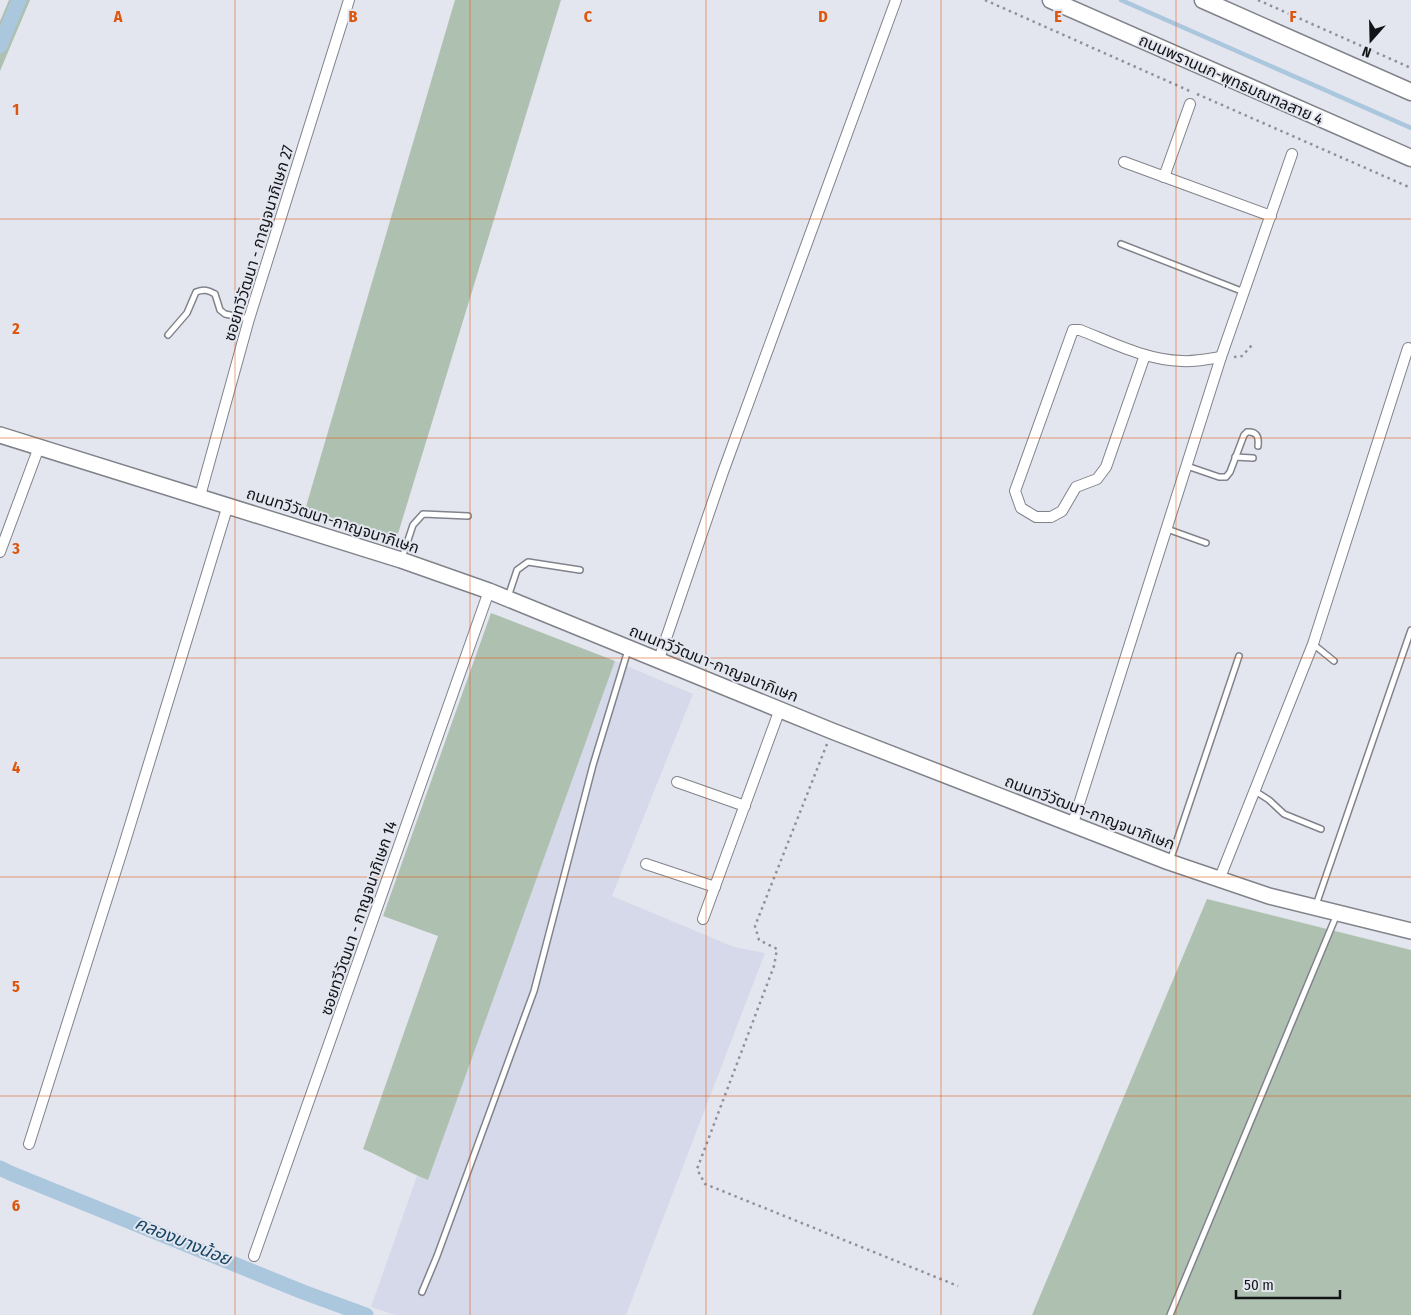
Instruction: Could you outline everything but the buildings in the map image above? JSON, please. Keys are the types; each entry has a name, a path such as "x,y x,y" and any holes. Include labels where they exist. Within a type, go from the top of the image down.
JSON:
{"main road":[{"name":"ถนนพรานนก-พุทธมณฑลสาย 4","path":"1050,0 1411,158"},
{"path":"1203,0 1411,92"}],"street":[{"name":"ซอยทวีวัฒนา - กาญจนาภิเษก 27","path":"200,496 248,319 349,0"},
{"path":"659,659 727,463 896,0"},
{"path":"1164,177 1190,104"},
{"path":"1073,823 1221,357 1292,154"},
{"path":"1124,162 1271,216"},
{"path":"1145,355 1106,467 1097,479 1076,487 1062,510 1051,516 1036,518 1021,508 1015,491 1073,330 1080,330 1145,355 1181,361 1221,357"},
{"path":"1219,880 1313,644 1408,348"},
{"name":"ถนนทวีวัฒนา-กาญจนาภิเษก","path":"0,434 401,560 489,591 832,731 1219,880 1336,914 1411,930"},
{"path":"0,552 39,446"},
{"path":"29,1144 126,839 228,505"},
{"name":"ซอยทวีวัฒนา - กาญจนาภิเษก 14","path":"254,1256 489,591"},
{"path":"703,919 780,709"},
{"path":"677,782 745,806"},
{"path":"646,864 715,887"}],"lane":[{"path":"1122,244 1244,292"},
{"path":"168,335 187,313 196,292 202,289 215,294 220,310 225,314 248,319"},
{"path":"1187,466 1219,477 1226,477 1230,472 1244,435 1247,432 1253,432 1257,435 1259,440 1258,446"},
{"path":"1235,457 1253,458"},
{"path":"401,560 412,525 424,514 468,516"},
{"path":"1167,529 1206,543"},
{"path":"508,598 517,570 528,562 580,570"},
{"path":"1315,908 1411,630"},
{"path":"1313,644 1334,661"},
{"path":"422,1292 437,1256 534,991 593,765 629,647"},
{"path":"1170,862 1239,656"},
{"path":"1255,791 1269,800 1284,814 1321,829"},
{"path":"1170,1315 1336,914"}],"path":[{"path":"1258,0 1411,68"},
{"path":"1221,357 1242,356 1252,345"},
{"path":"832,731 755,926 759,940 777,949 774,966 696,1169 704,1184 958,1286"}],"shaded area":[{"path":"615,661 693,694 612,896 734,947 765,953 626,1315 395,1315 371,1307 417,1176 428,1179"}],"green space":[{"path":"9,0 30,0 0,71 0,21"},
{"path":"455,0 561,0 397,537 305,510"},
{"path":"491,613 615,661 428,1180 363,1149 438,936 383,916"},
{"path":"1207,899 1411,950 1411,1315 1032,1315"}],"waterway":[{"path":"0,46 19,0"},
{"path":"1121,0 1411,128"},
{"name":"คลองบางน้อย","path":"0,1168 303,1292 366,1315"}]}
